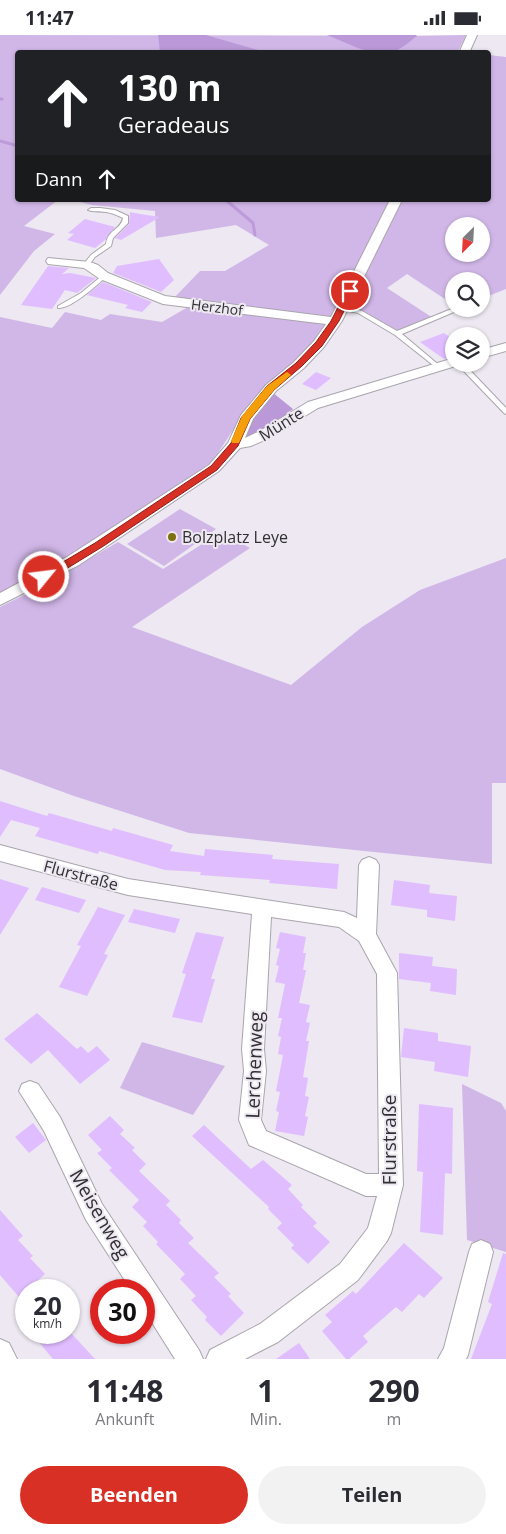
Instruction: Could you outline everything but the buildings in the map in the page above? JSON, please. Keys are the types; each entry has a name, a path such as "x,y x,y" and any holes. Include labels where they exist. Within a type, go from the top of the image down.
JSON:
{"street":[{"path":"465,50 472,35"},
{"path":"0,600 73,561 214,468 235,444 246,418 271,388 299,365 319,344 335,321 395,202"},
{"name":"Herzhof","path":"52,261 86,265 94,268 104,276 163,300 335,321"},
{"path":"490,351 506,347"},
{"name":"Münte","path":"235,444 252,442 299,411 313,405 445,365"},
{"name":"Flurstraße","path":"0,853 128,887 344,920 366,935 387,973 391,1185 379,1233 349,1271 269,1333 219,1359"},
{"path":"366,935 369,865"},
{"name":"Lerchenweg","path":"262,907 253,1049 255,1071 250,1120 257,1138 366,1185 391,1185"},
{"name":"Meisenweg","path":"30,1091 52,1124 94,1211 190,1359"},
{"path":"451,1359 457,1346 480,1251"},
{"path":"0,1352 4,1359"}],"lane":[{"path":"86,265 93,256 109,245 110,237 125,223 126,217 118,212 91,210"},
{"path":"60,307 83,294 104,276"},
{"path":"342,308 360,313 397,334 438,367"},
{"path":"397,334 445,314"},
{"path":"468,372 506,413"}],"shaded area":[{"path":"0,35 466,35 458,50 15,50 15,202 55,202 24,226 55,234 34,251 0,295"},
{"path":"158,35 206,35 258,50 160,50"},
{"path":"327,35 417,36 396,50 364,50"},
{"path":"491,55 506,57 506,289 490,295 490,272 445,272 445,299 407,274 387,288 433,318 397,333 356,307 367,299 355,306 348,303 400,202 491,202"},
{"path":"80,202 390,202 332,314 305,353 254,398 210,463 97,542 0,594 0,317 52,328 65,312 101,320 110,314 162,322 188,307 170,302 200,271 225,271 269,245 236,225 156,238 155,211 92,205"},
{"path":"272,392 293,409 259,436 254,438 244,437 247,425"},
{"name":"Bolzplatz Leye","path":"180,509 216,529 164,566 127,544"},
{"path":"221,532 250,548 132,627 291,685 362,627 420,590 506,558 506,783 492,783 492,864 189,833 74,796 0,769 0,607 50,582 118,542 163,569"},
{"path":"142,1042 225,1066 193,1115 120,1088"},
{"path":"462,1084 501,1103 506,1111 506,1252 467,1240"}],"waterway":[{"path":"0,141 15,145"},
{"path":"228,202 253,223 255,235"}],"slow traffic":[{"path":"236,441 246,418 271,388 287,375"}],"place":[{"name":"Bolzplatz Leye","path":"172,537"}],"route":[{"path":"44,577 99,545 214,468 235,444 238,433 246,418 271,388 299,365 319,344 335,321 350,291"}]}
